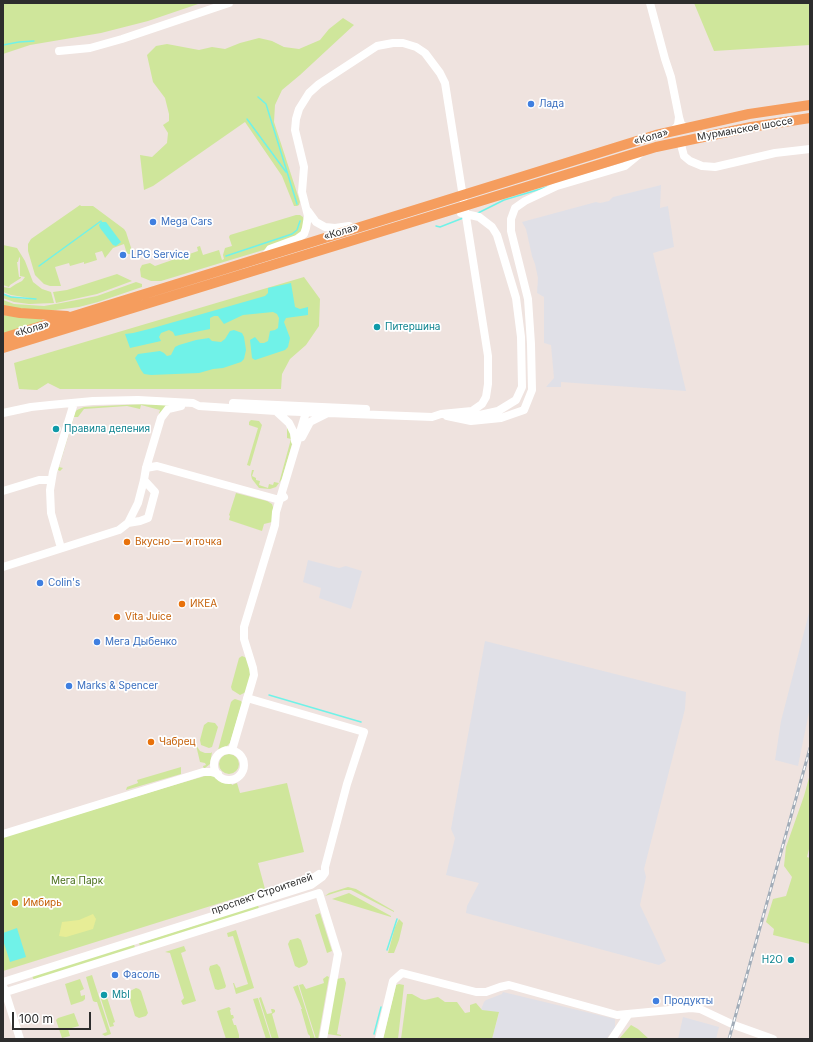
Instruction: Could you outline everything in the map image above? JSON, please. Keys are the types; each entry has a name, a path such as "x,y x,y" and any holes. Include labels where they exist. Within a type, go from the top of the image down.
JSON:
{"main road":[{"name":"Мурманское шоссе","path":"680,129 749,114 810,105"},
{"name":"Мурманское шоссе","path":"680,141 751,127 810,118"},
{"name":"«Кола»","path":"3,338 584,157 680,129"},
{"name":"«Кола»","path":"3,348 644,150 680,141"},
{"path":"3,310 20,313 73,317"}],"street":[{"path":"59,51 90,48 229,3"},
{"path":"650,3 671,77 678,125 680,129"},
{"path":"3,413 31,407 138,400 193,403 199,406 276,411 308,409 330,413 432,418 441,414 472,410 482,404 486,397 488,384 488,356 445,83 440,73 425,53 416,47 403,43 377,46 318,84 309,92 299,109 295,130 304,167 302,192 308,222 304,234 294,242 270,249 265,256"},
{"path":"680,141 684,156 690,161 702,166 715,167 775,153 810,149"},
{"path":"441,414 472,421 501,418 524,410 532,390 528,299 511,231 511,219 515,208 525,201 557,186 625,166 644,150"},
{"path":"306,206 316,222 330,228 340,228 375,218 382,220"},
{"path":"3,567 119,530 128,523 138,503 146,468 161,418 164,412 173,407 199,401 308,409 475,416 498,410 516,400 522,387 521,337 516,298 497,234 492,227 479,217 450,210"},
{"path":"62,548 49,506 51,480 74,403"},
{"path":"276,511 283,498 302,437 308,409"},
{"path":"232,750 254,675 244,639 244,627 275,525 281,513 283,498 296,444 308,409"},
{"path":"276,411 289,423 294,433 296,444"},
{"path":"302,437 310,422 330,413"},
{"path":"146,468 157,466 270,498 283,498"},
{"path":"3,491 39,480 51,480"},
{"path":"128,523 148,518 155,492 144,480"},
{"path":"270,498 276,511 275,525"},
{"path":"248,698 364,732 347,784 325,867"},
{"path":"3,834 204,772 218,774 225,779 233,779 239,776 243,770 244,764 238,753 232,750 226,750 217,757 215,762 204,772"},
{"path":"215,762 218,774"},
{"name":"проспект Строителей","path":"3,978 313,878 325,867"},
{"name":"проспект Строителей","path":"3,982 311,885 322,877 325,872 325,867"},
{"path":"20,1039 4,991 318,893 338,954 323,1039"},
{"path":"379,1039 393,981 402,973 476,992 486,992 509,985 617,1015 691,1008 700,1009 734,1025 772,1039"},
{"path":"3,1004 14,1039"},
{"path":"612,1039 628,1015"}],"shaded area":[{"path":"661,185 660,208 668,206 674,247 653,253 686,391 561,382 561,387 546,387 554,378 551,345 544,343 544,297 537,293 538,278 526,229 522,222 596,202 600,203 609,201 613,197"},
{"path":"308,560 339,568 346,566 362,571 351,609 319,598 321,588 303,582"},
{"path":"810,609 810,707 798,766 775,760 781,721"},
{"path":"485,641 686,692 685,709 644,869 646,877 640,905 666,961 659,965 466,913 467,906 479,883 446,875 455,838 451,829"},
{"path":"503,992 615,1019 615,1028 606,1039 492,1039 499,1013 481,1010 486,1000 502,994"},
{"path":"683,1017 719,1027 716,1039 678,1039"}],"green space":[{"path":"3,3 201,3 148,21 101,33 30,45 3,54"},
{"path":"694,3 810,3 810,45 714,51"},
{"path":"343,18 354,25 282,90 275,105 274,122 300,202 299,205 294,206 282,176 245,122 153,186 144,190 140,155 152,157 167,143 168,133 163,125 169,121 165,98 153,82 147,55 156,46 167,44 199,50 212,47 225,49 259,38 272,41 284,47 299,49 320,40 329,29"},
{"path":"80,205 93,206 124,229 134,257 131,258 130,254 127,254 124,244 113,248 105,258 102,251 95,253 97,260 84,264 84,262 70,266 69,263 55,267 61,286 50,286 44,284 35,275 28,251 28,244 31,239"},
{"path":"300,215 304,220 299,235 280,245 161,281 151,281 141,277 140,269 142,265 150,263 155,266 198,251 197,247 200,246 203,255 219,250 222,260 224,259 223,255 225,248 232,246 229,237 230,235"},
{"path":"3,245 17,248 25,261 33,282 42,289 51,292 54,303 29,304 14,302 3,298 3,294 22,299 36,299 11,295 3,292 3,287 10,288 22,281 25,277 20,276 20,257 17,262 19,277 21,278 9,287 3,285"},
{"path":"117,274 132,281 97,294 56,303 53,292 67,290"},
{"path":"304,277 320,299 319,326 306,345 290,359 282,374 281,389 60,389 48,383 37,390 19,389 14,363"},
{"path":"136,282 142,284 142,287 79,307 38,311 3,307 3,300 14,304 44,306 97,296"},
{"path":"3,315 42,319 43,321 3,334"},
{"path":"142,404 172,405 159,414 160,410 141,405 140,409 127,406 84,409 78,417 74,417 59,467 63,468 60,471 58,470 75,412 77,410 84,407"},
{"path":"251,420 259,421 262,425 250,466 247,465 258,428 249,425"},
{"path":"289,426 292,444 282,479 279,483 291,439 287,438 287,427"},
{"path":"252,470 254,470 252,476 256,478 256,480 260,481 259,485 268,488 269,484 273,485 274,482 279,483 276,487 270,489 259,488 252,479 251,475"},
{"path":"236,493 267,501 272,504 274,510 272,522 264,524 262,531 229,520 229,515"},
{"path":"242,656 247,658 251,671 248,691 240,695 232,690 231,687 239,658"},
{"path":"235,699 241,701 242,703 230,743 226,747 218,750 231,702"},
{"path":"208,722 215,723 218,727 212,747 209,748 201,745 200,740 204,725"},
{"path":"196,745 200,751 205,753 212,752 210,764 204,769 203,766 206,765 205,763 200,762"},
{"path":"225,754 233,754 239,760 239,768 233,774 225,774 219,768 219,760"},
{"path":"181,767 181,774 126,790 127,787 138,783 137,780"},
{"path":"810,774 810,845 807,857 810,858 810,944 773,935 774,929 766,922 773,899 786,896 792,877 784,866 786,847"},
{"name":"Мега Парк","path":"214,775 220,780 231,783 232,785 237,783 240,793 287,783 304,852 258,863 265,889 3,971 3,837 164,788 205,776"},
{"path":"348,887 356,889 394,912 351,890 344,890 325,896 329,893"},
{"path":"349,893 391,916 391,917 332,899"},
{"path":"258,905 259,909 140,946 139,943"},
{"path":"320,913 332,951 327,953 315,915"},
{"path":"93,914 96,919 93,929 66,937 59,936 62,922 79,920"},
{"path":"399,919 403,923 399,940 394,953 388,953 395,927"},
{"path":"236,930 254,988 236,994 233,983 236,988 248,984 233,936 228,937 227,933"},
{"path":"298,938 301,940 308,962 306,965 299,968 295,966 288,944 290,940"},
{"path":"134,944 135,948 34,980 32,976"},
{"path":"184,946 186,951 181,953 196,1001 183,1005 181,1001 184,998 170,953 165,952"},
{"path":"217,964 220,967 226,986 225,988 218,990 215,989 209,969 210,966"},
{"path":"92,975 111,1034 105,1036 102,1034 107,1032 97,1002 93,1001 86,977"},
{"path":"327,976 329,977 318,1039 316,1039 299,985 303,984 306,989 324,983 323,979"},
{"path":"344,978 346,983 337,1034 341,1036 327,1034 337,979"},
{"path":"80,979 84,989 80,991 81,996 85,995 85,999 71,1005 65,984"},
{"path":"298,985 315,1039 310,1039 302,1009 293,987"},
{"path":"396,985 404,985 398,1039 383,1039"},
{"path":"136,988 141,991 148,1013 146,1016 139,1018 135,1016 128,993"},
{"path":"106,994 115,1022 113,1023 114,1026 110,1027 100,996"},
{"path":"407,994 412,994 425,1000 438,997 445,1002 457,1002 465,1013 470,1012 470,1005 476,1003 482,1010 499,1012 492,1039 401,1039"},
{"path":"261,997 267,1014 272,1013 271,1009 275,1010 272,1014 279,1039 272,1039 259,998"},
{"path":"258,998 271,1039 266,1039 253,999"},
{"path":"229,1007 231,1009 231,1015 233,1015 234,1018 232,1019 234,1025 236,1025 239,1035 239,1038 236,1039 226,1039 217,1011"},
{"path":"74,1013 79,1026 68,1029 70,1036 62,1038 56,1020"},
{"path":"631,1025 638,1029 649,1039 619,1039"}],"water":[{"path":"101,222 106,222 121,242 116,246 113,245 100,228 99,225"},
{"path":"291,283 295,307 300,309 308,307 308,315 286,318 284,322 290,338 288,347 285,350 255,360 252,358 250,340 255,337 260,343 268,341 270,331 278,328 279,318 277,314 273,312 243,315 224,324 218,316 214,316 210,318 210,329 175,336 173,332 169,330 161,333 159,337 161,341 130,348 125,334 153,328 265,296 268,293 268,288"},
{"path":"234,330 242,333 244,337 246,350 244,359 241,362 223,368 199,373 151,375 144,374 135,358 138,354 160,351 167,356 171,355 175,347 196,340 209,338 212,341 221,342 230,331"},
{"path":"17,928 26,957 10,962 3,940 3,933"}],"waterway":[{"path":"3,45 34,41"},
{"path":"258,97 266,104 297,204"},
{"path":"247,119 286,172"},
{"path":"478,213 504,200 547,187"},
{"path":"436,226 440,227 463,218"},
{"path":"226,256 292,234 297,230 300,221"},
{"path":"39,266 101,222"},
{"path":"3,294 11,297 36,299"},
{"path":"269,695 361,722"},
{"path":"387,950 397,919"},
{"path":"374,1034 381,1007"}],"railway":[{"path":"729,1039 810,748"}],"place":[{"name":"Лада","path":"531,104"},
{"name":"Mega Cars","path":"153,222"},
{"name":"LPG Service","path":"123,255"},
{"name":"Питершина","path":"377,327"},
{"name":"Правила деления","path":"56,429"},
{"name":"Вкусно — и точка","path":"127,542"},
{"name":"Colin's","path":"40,583"},
{"name":"ИКЕА","path":"182,604"},
{"name":"Vita Juice","path":"117,617"},
{"name":"Мега Дыбенко","path":"97,642"},
{"name":"Marks & Spencer","path":"69,686"},
{"name":"Чабрец","path":"151,742"},
{"name":"Имбирь","path":"15,903"},
{"name":"H2O","path":"791,960"},
{"name":"Фасоль","path":"115,975"},
{"name":"Mbl","path":"104,995"},
{"name":"Продукты","path":"656,1001"}]}
